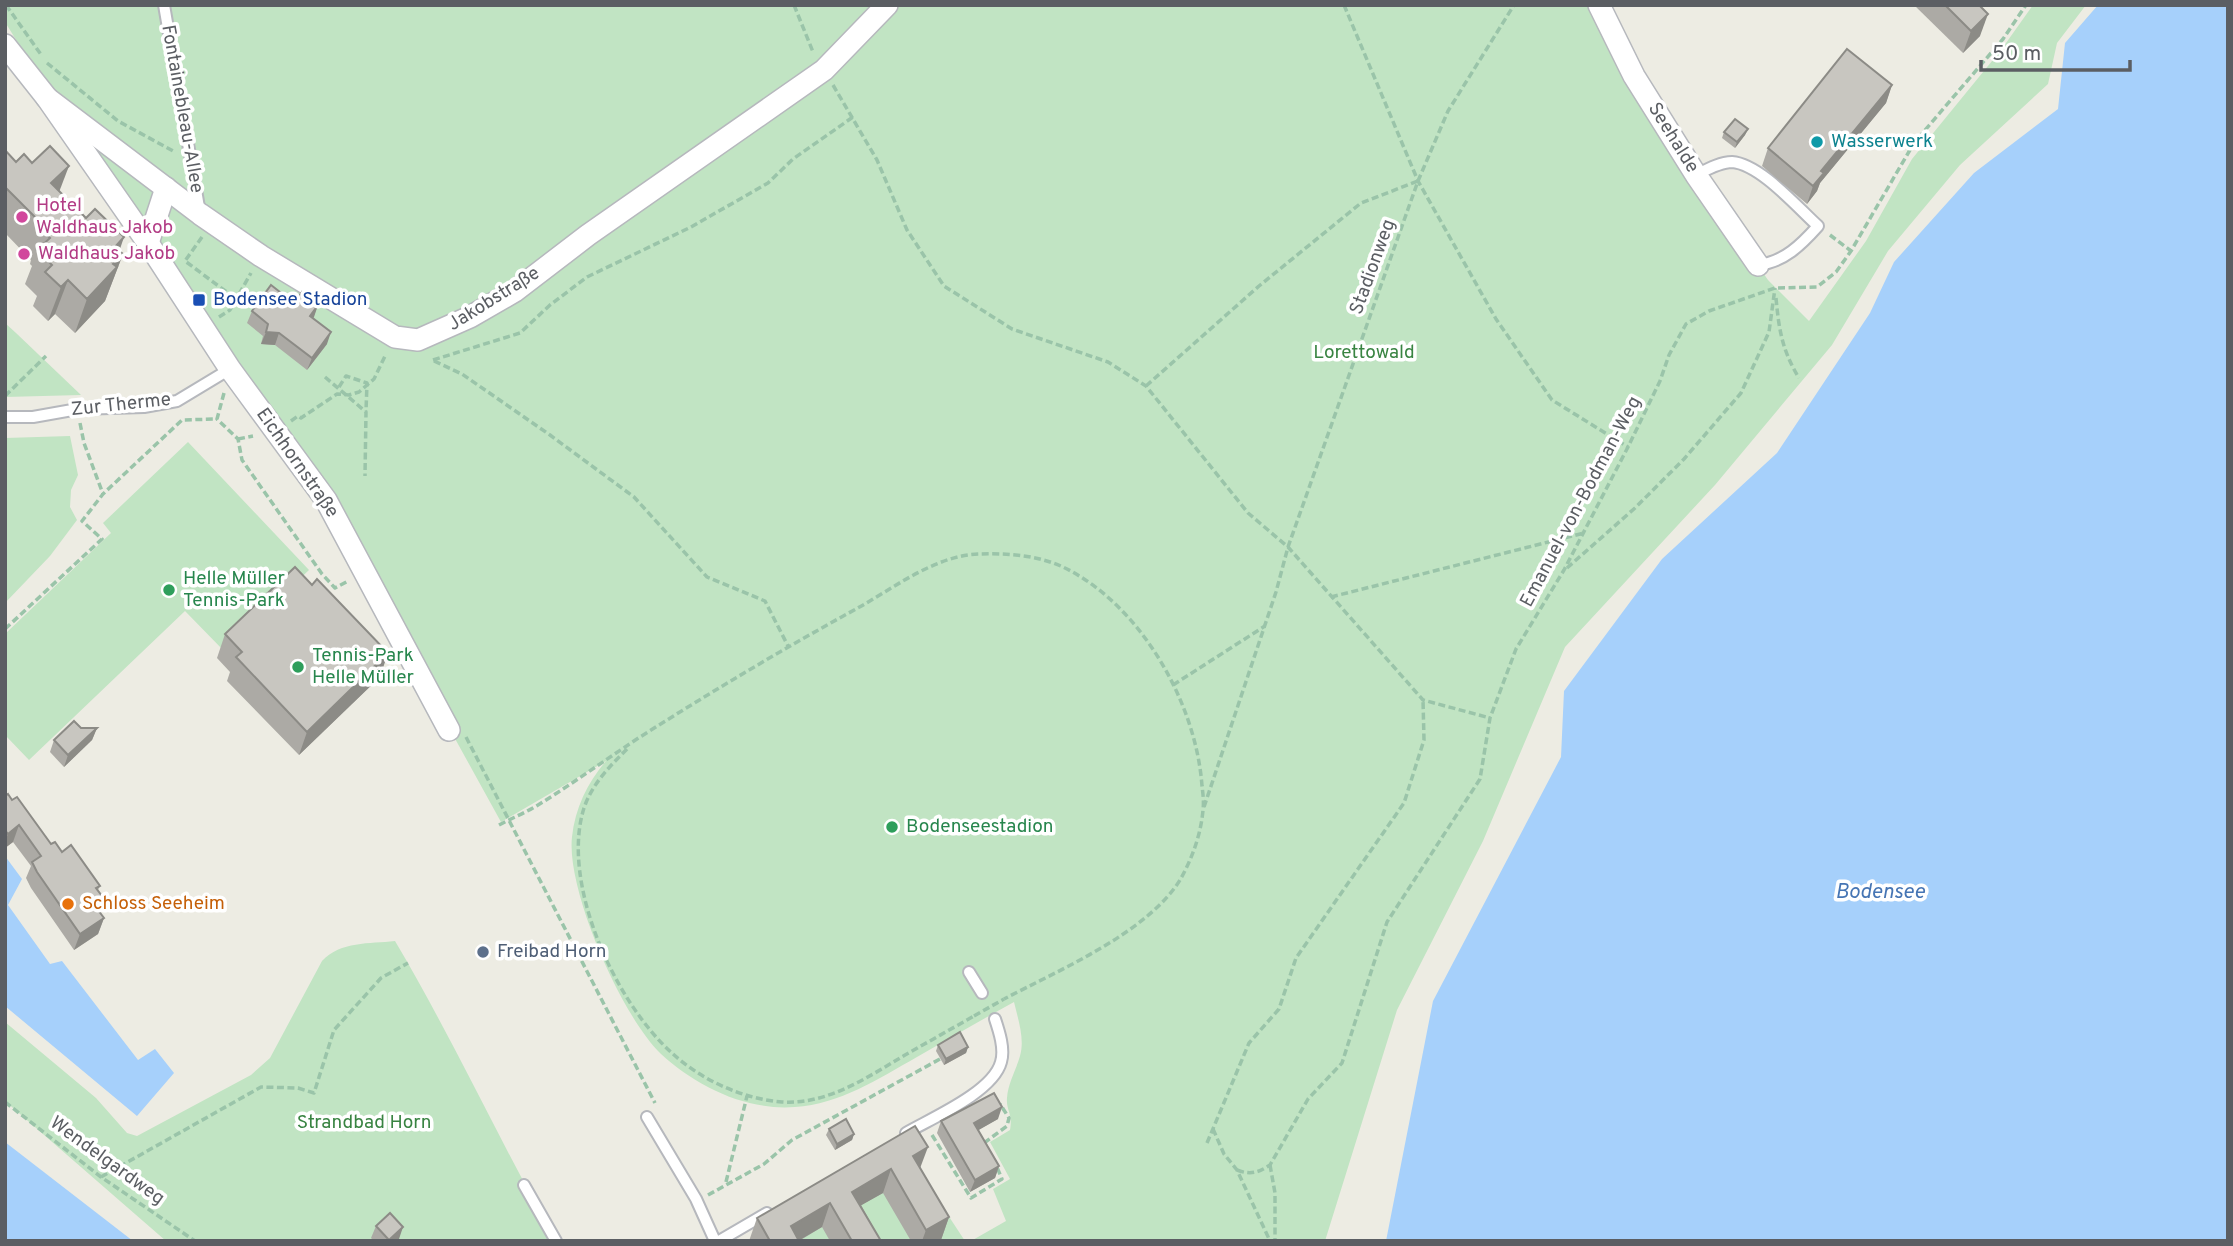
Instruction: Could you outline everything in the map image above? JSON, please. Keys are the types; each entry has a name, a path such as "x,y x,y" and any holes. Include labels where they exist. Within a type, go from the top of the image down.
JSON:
{"street":[{"name":"Jakobstraße","path":"395,337 418,340 470,317 515,291 588,235 824,70 887,5"},
{"name":"Seehalde","path":"1599,5 1634,76 1696,175 1758,265"},
{"name":"Eichhornstraße","path":"5,45 47,98 148,243 230,369 326,500 457,732"},
{"path":"47,98 261,256 395,337"},
{"path":"148,243 166,188"}],"lane":[{"name":"Fontainebleau-Allee","path":"164,5 192,161 206,218"},
{"path":"1696,175 1730,162 1747,166 1770,182 1818,226 1789,254 1773,263 1758,265"},
{"name":"Zur Therme","path":"5,417 33,417 78,409 144,407 177,401 230,369"},
{"path":"969,972 982,993"},
{"path":"901,1136 987,1084 1001,1062 1001,1035 995,1019"},
{"path":"647,1117 696,1199 717,1241 782,1205"},
{"path":"524,1185 556,1241"}],"path":[{"path":"6,5 48,64 118,121 192,161"},
{"path":"794,5 808,43 877,160 907,230 944,286 1012,329 1108,362 1146,386 1248,513 1288,547 1423,699 1490,719"},
{"path":"1343,5 1418,181 1496,319 1552,400 1628,447"},
{"name":"Stadionweg","path":"1204,809 1276,592 1288,547 1418,181 1448,111 1514,5"},
{"name":"Emanuel-von-Bodman-Weg","path":"1270,1165 1308,1098 1342,1063 1387,922 1479,779 1490,719 1516,649 1584,533 1686,324 1709,311 1775,288 1817,287 1836,272 1914,142 2003,39 2026,5"},
{"path":"788,646 765,601 708,577 634,497 462,374 433,360 520,333 550,305 587,277 691,227 768,183 793,159 853,117"},
{"path":"1146,386 1259,286 1361,203 1418,181"},
{"path":"206,218 185,261 236,299"},
{"path":"1818,226 1851,251"},
{"path":"218,318 230,310 261,256"},
{"path":"1775,288 1779,334 1788,360 1799,378"},
{"path":"1564,570 1645,498 1684,459 1741,393 1769,332 1775,288"},
{"path":"287,423 298,416 301,418 337,394 359,392 374,379 395,337"},
{"path":"5,396 46,355"},
{"path":"217,419 230,369"},
{"path":"339,387 346,376 367,383"},
{"path":"325,377 366,412"},
{"path":"365,476 367,383"},
{"path":"78,409 84,443 103,494"},
{"path":"5,629 102,539 82,521 103,494 182,420 217,419 238,439 242,460 322,575 335,588 344,582"},
{"path":"1331,597 1584,533"},
{"path":"499,825 534,808 636,740 788,646 943,560 976,554 1025,556 1061,566 1102,591 1133,625 1157,657 1189,718 1200,766 1204,809 1194,853 1179,881 1155,911 1114,939 858,1083 823,1096 784,1102 747,1096 706,1077 673,1054 646,1024 625,994 600,946 583,894 578,844 584,807 604,771 636,740"},
{"path":"1172,685 1265,626"},
{"path":"1207,1143 1249,1043 1279,1009 1296,958 1404,803 1424,740 1423,699"},
{"path":"457,732 508,820 660,1114"},
{"path":"101,1177 261,1087 298,1088 314,1093 334,1030 381,978 408,964"},
{"path":"696,1199 764,1164 792,1140 940,1059"},
{"path":"987,1084 1009,1118 1007,1126 984,1142 989,1152"},
{"path":"726,1183 747,1096"},
{"name":"Wendelgardweg","path":"5,1102 101,1177 195,1241"},
{"path":"925,1122 971,1198 1002,1180 994,1161"},
{"path":"1213,1129 1224,1154 1237,1170 1273,1241"},
{"path":"1237,1170 1250,1174 1270,1165 1275,1193 1273,1241"}],"green space":[{"name":"Lorettowald","path":"5,5 1600,5 1696,175 1768,280 1809,321 1866,241 1912,159 2001,50 2033,5 2086,5 2057,43 2048,84 1960,165 1888,251 1832,345 1715,485 1565,647 1483,841 1397,1010 1325,1241 971,1241 1006,1221 993,1189 1010,1179 990,1142 1010,1130 1008,1092 1022,1043 1014,1002 873,1082 843,1096 812,1105 777,1107 740,1100 706,1086 661,1054 630,1012 614,983 587,919 578,888 573,860 574,826 588,787 606,761 501,822 308,472 44,85 5,22"},
{"path":"5,323 16,333 81,395 5,397"},
{"path":"70,436 78,475 71,490 70,507 77,520 50,556 5,603 5,438"},
{"name":"Helle Müller Tennis-Park","path":"188,442 309,570 224,651 185,611 29,760 5,735 5,634 111,533 103,523"},
{"name":"Strandbad Horn","path":"395,941 556,1241 166,1241 5,1101 5,1022 96,1098 127,1133 137,1136 251,1075 270,1058 322,961 347,947"},
{"path":"919,1171 965,1241 750,1241"}],"water":[{"name":"Bodensee","path":"2098,5 2228,5 2228,1241 1386,1241 1433,1001 1561,757 1564,691 1662,559 1777,453 1870,313 1894,262 1974,173 2058,109 2065,43"},
{"path":"5,856 22,879 8,905 50,964 62,961 138,1060 155,1049 174,1073 137,1116 5,1006"},
{"path":"5,1142 133,1241 5,1241"}],"building":[{"path":"1945,5 1979,5 1988,14 1971,31"},
{"name":"Wasserwerk","path":"1847,49 1892,85 1821,171 1824,173 1813,186 1768,148"},
{"path":"1735,119 1748,129 1737,142 1724,132"},
{"path":"50,146 69,166 51,183 86,218 95,209 124,237 115,247 123,254 113,264 117,267 87,299 68,280 61,287 45,272 52,265 37,250 50,238 42,230 45,227 5,187 5,150 16,162 24,154 32,163"},
{"path":"271,285 294,303 302,292 318,305 310,316 331,332 312,358 279,333 266,332 268,324 252,311"},
{"name":"Tennis-Park Helle Müller","path":"295,567 312,585 317,579 388,653 307,732 236,657 242,652 225,634"},
{"path":"74,721 81,728 97,728 68,755 54,740"},
{"path":"8,794 12,800 17,797 51,844 55,842 62,852 71,845 100,886 96,888 105,900 95,906 104,918 80,934 37,872 32,862 41,856 19,825 8,834 5,830 5,796"},
{"path":"960,1032 968,1047 946,1059 938,1045"},
{"path":"994,1093 1002,1107 974,1123 999,1166 975,1180 941,1121"},
{"path":"846,1119 854,1134 837,1144 829,1129"},
{"path":"915,1126 928,1147 913,1156 949,1217 926,1230 891,1169 852,1192 881,1241 852,1241 830,1203 791,1226 799,1241 770,1241 757,1218"},
{"path":"390,1213 403,1227 389,1240 376,1226"}],"place":[{"name":"Wasserwerk","path":"1817,142"},
{"name":"Hotel Waldhaus Jakob","path":"22,217"},
{"name":"Waldhaus Jakob","path":"24,254"},
{"name":"Bodensee Stadion","path":"199,300"},
{"name":"Helle Müller Tennis-Park","path":"169,590"},
{"name":"Tennis-Park Helle Müller","path":"298,667"},
{"name":"Bodenseestadion","path":"892,827"},
{"name":"Schloss Seeheim","path":"68,904"},
{"name":"Freibad Horn","path":"483,952"}]}
